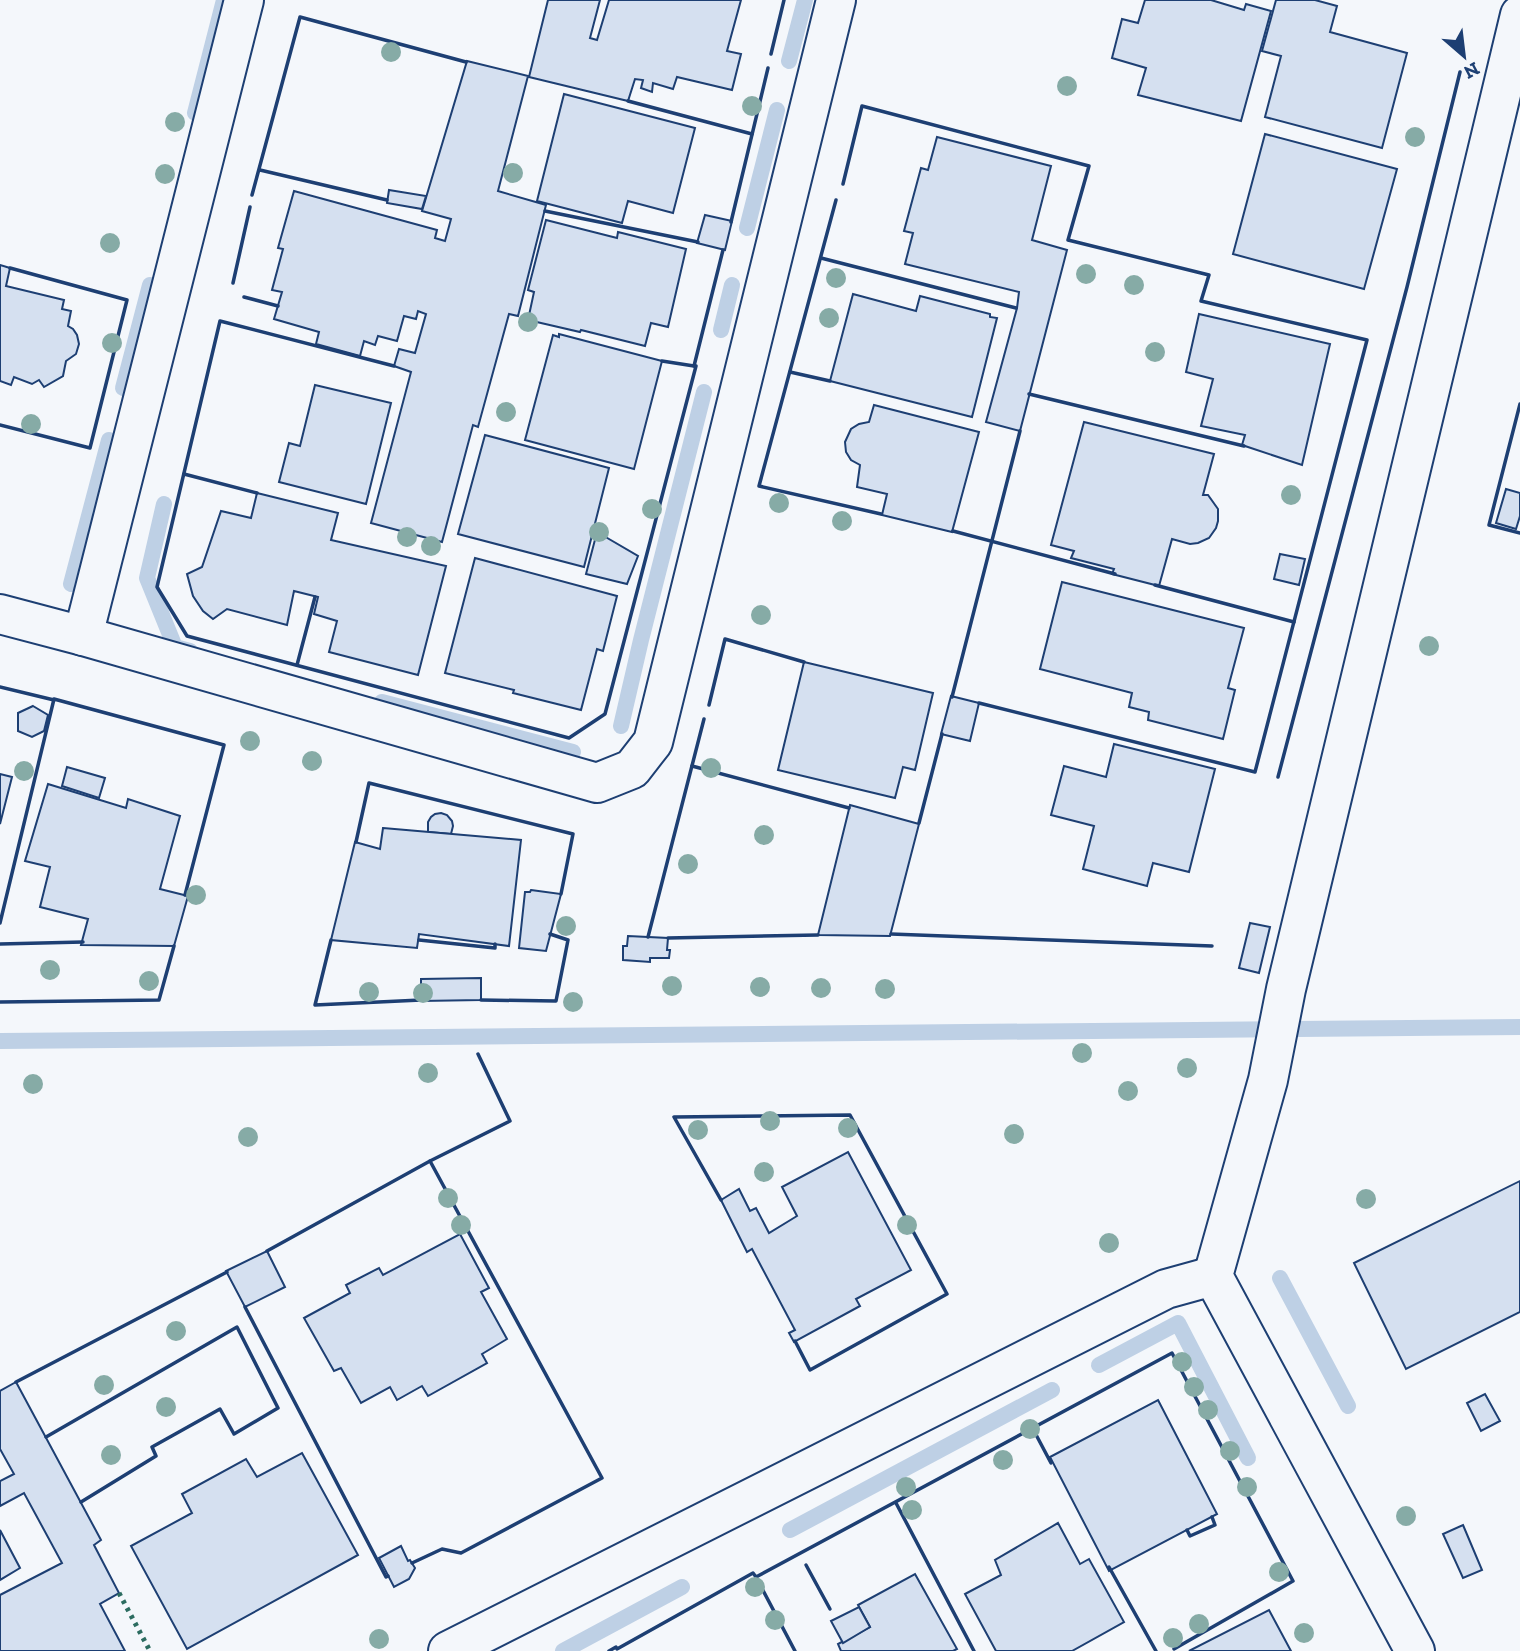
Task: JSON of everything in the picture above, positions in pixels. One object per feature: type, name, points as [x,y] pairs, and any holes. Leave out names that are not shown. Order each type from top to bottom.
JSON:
[{"type":"street","points":[[83,636],[244,0]]},
{"type":"street","points":[[0,614],[597,783],[632,769],[653,742],[836,0]]},
{"type":"street","points":[[1415,1651],[1213,1276],[1268,1080],[1286,989],[1514,66],[1520,15]]},
{"type":"street","points":[[448,1651],[1166,1289],[1213,1276]]},
{"type":"building","points":[[548,0],[600,0],[590,38],[597,40],[609,0],[741,0],[727,51],[741,54],[732,90],[677,77],[673,89],[653,83],[652,92],[641,88],[643,80],[635,79],[628,101],[529,77]]},
{"type":"building","points":[[1145,0],[1211,0],[1244,10],[1246,4],[1271,11],[1241,121],[1138,95],[1146,68],[1112,58],[1122,19],[1138,23]]},
{"type":"building","points":[[1276,0],[1315,0],[1337,6],[1330,32],[1407,53],[1382,148],[1265,117],[1281,56],[1262,51]]},
{"type":"building","points":[[467,61],[528,76],[498,191],[546,205],[518,316],[509,314],[478,427],[473,425],[442,542],[371,523],[411,372],[394,366],[399,349],[415,353],[426,314],[418,311],[416,319],[404,316],[397,341],[378,336],[375,345],[364,341],[360,356],[316,344],[319,332],[274,319],[282,292],[272,290],[283,249],[278,248],[294,191],[437,230],[435,238],[445,241],[451,219],[422,211]]},
{"type":"building","points":[[564,94],[695,128],[673,213],[628,201],[622,223],[537,201]]},
{"type":"building","points":[[1265,134],[1397,169],[1364,289],[1233,254]]},
{"type":"building","points":[[937,137],[1051,166],[1032,240],[1067,250],[1020,431],[986,422],[1019,292],[905,264],[913,233],[904,231],[921,168],[928,170]]},
{"type":"building","points":[[389,190],[426,196],[422,209],[387,203]]},
{"type":"building","points":[[705,215],[732,221],[725,250],[697,243]]},
{"type":"building","points":[[546,220],[617,238],[618,232],[686,249],[668,327],[651,323],[645,346],[528,320],[534,292],[528,290]]},
{"type":"building","points":[[0,265],[10,268],[6,286],[64,300],[62,309],[71,311],[68,326],[77,335],[79,344],[76,354],[66,361],[63,376],[44,387],[39,380],[32,384],[14,377],[11,385],[0,381]]},
{"type":"building","points":[[853,294],[916,311],[920,296],[997,318],[972,417],[830,381]]},
{"type":"building","points":[[1199,314],[1330,344],[1302,465],[1242,445],[1245,435],[1201,426],[1213,379],[1186,372]]},
{"type":"building","points":[[559,334],[662,361],[634,469],[525,440],[553,335],[559,337]]},
{"type":"building","points":[[315,385],[391,403],[366,504],[279,482],[289,443],[300,446]]},
{"type":"building","points":[[874,405],[979,432],[952,532],[882,515],[887,494],[857,487],[860,465],[851,460],[846,452],[845,442],[851,429],[869,422]]},
{"type":"building","points":[[1084,422],[1214,454],[1203,495],[1208,495],[1218,509],[1216,528],[1209,538],[1198,543],[1190,544],[1172,539],[1159,586],[1112,574],[1114,569],[1071,558],[1074,551],[1051,545]]},
{"type":"building","points":[[485,435],[609,468],[584,567],[458,534]]},
{"type":"building","points":[[1506,489],[1520,493],[1520,516],[1516,529],[1496,523]]},
{"type":"building","points":[[257,493],[338,513],[331,540],[446,566],[418,675],[329,652],[337,621],[314,614],[318,597],[294,591],[287,625],[227,609],[213,619],[203,611],[193,596],[187,574],[202,567],[221,511],[251,518]]},
{"type":"building","points":[[597,532],[638,556],[627,584],[586,574]]},
{"type":"building","points":[[1280,554],[1305,559],[1299,585],[1274,579]]},
{"type":"building","points":[[475,558],[617,596],[603,651],[597,649],[581,710],[445,673]]},
{"type":"building","points":[[1062,582],[1244,628],[1228,688],[1235,690],[1223,739],[1148,720],[1149,712],[1129,707],[1132,693],[1040,669]]},
{"type":"building","points":[[804,662],[933,693],[915,770],[903,767],[895,798],[778,770]]},
{"type":"building","points":[[951,696],[979,703],[970,741],[941,734]]},
{"type":"building","points":[[33,706],[48,715],[44,731],[32,737],[18,731],[18,713]]},
{"type":"building","points":[[1114,744],[1215,769],[1189,872],[1153,863],[1147,886],[1083,869],[1094,826],[1051,815],[1064,766],[1106,777]]},
{"type":"building","points":[[67,767],[105,778],[99,798],[62,786]]},
{"type":"building","points":[[0,774],[12,777],[0,824]]},
{"type":"building","points":[[48,784],[126,808],[128,799],[180,816],[160,889],[188,896],[174,946],[81,945],[88,919],[40,907],[50,867],[25,861]]},
{"type":"building","points":[[850,805],[919,824],[890,936],[818,935]]},
{"type":"building","points":[[441,813],[452,821],[451,834],[428,832],[431,817]]},
{"type":"building","points":[[383,828],[521,840],[509,946],[419,934],[417,948],[331,940],[355,842],[380,849]]},
{"type":"building","points":[[531,890],[561,894],[546,951],[519,948],[525,892]]},
{"type":"building","points":[[1250,923],[1270,927],[1259,973],[1239,968]]},
{"type":"building","points":[[628,936],[668,938],[669,958],[650,958],[650,962],[623,960],[623,946],[627,946]]},
{"type":"building","points":[[481,978],[481,1000],[421,1001],[421,979]]},
{"type":"building","points":[[848,1152],[911,1270],[856,1299],[860,1306],[794,1342],[789,1333],[795,1330],[752,1249],[747,1252],[721,1200],[739,1189],[750,1211],[756,1208],[769,1233],[797,1216],[782,1187]]},
{"type":"building","points":[[1520,1181],[1520,1312],[1406,1369],[1354,1263]]},
{"type":"building","points":[[460,1234],[489,1288],[481,1292],[507,1339],[482,1354],[487,1363],[428,1396],[422,1386],[397,1400],[390,1387],[361,1403],[341,1368],[334,1371],[304,1318],[350,1293],[346,1285],[379,1268],[383,1275]]},
{"type":"building","points":[[267,1251],[285,1287],[245,1307],[226,1271]]},
{"type":"building","points":[[16,1382],[101,1540],[94,1545],[119,1593],[100,1604],[125,1651],[0,1651],[0,1595],[62,1563],[24,1493],[0,1506],[0,1481],[14,1474],[0,1449],[0,1391]]},
{"type":"building","points":[[1485,1394],[1500,1421],[1481,1431],[1467,1403]]},
{"type":"building","points":[[1158,1400],[1217,1514],[1109,1571],[1050,1457]]},
{"type":"building","points":[[302,1453],[358,1555],[187,1649],[131,1546],[192,1513],[182,1494],[246,1459],[257,1477]]},
{"type":"building","points":[[1058,1523],[1080,1564],[1089,1559],[1124,1622],[1072,1651],[996,1651],[965,1594],[1001,1575],[995,1560]]},
{"type":"building","points":[[1463,1525],[1482,1570],[1463,1578],[1443,1534]]},
{"type":"building","points":[[0,1530],[20,1568],[0,1580]]},
{"type":"building","points":[[401,1546],[408,1561],[410,1560],[415,1568],[409,1579],[394,1587],[379,1558]]},
{"type":"building","points":[[915,1574],[957,1649],[841,1651],[838,1644],[870,1627],[858,1605]]},
{"type":"building","points":[[859,1607],[870,1627],[843,1643],[831,1621]]},
{"type":"building","points":[[1269,1610],[1291,1651],[1189,1651]]},
{"type":"waterway","points":[[195,113],[224,0]]},
{"type":"waterway","points":[[789,61],[805,0]]},
{"type":"waterway","points":[[747,228],[777,110]]},
{"type":"waterway","points":[[123,388],[150,285]]},
{"type":"waterway","points":[[721,330],[732,285]]},
{"type":"waterway","points":[[621,726],[704,392]]},
{"type":"waterway","points":[[71,584],[109,440]]},
{"type":"waterway","points":[[164,504],[147,578],[175,647],[190,651]]},
{"type":"waterway","points":[[382,702],[573,752]]},
{"type":"waterway","points":[[0,1041],[1520,1027]]},
{"type":"waterway","points":[[1280,1278],[1348,1406]]},
{"type":"waterway","points":[[1099,1365],[1178,1323],[1248,1458]]},
{"type":"waterway","points":[[790,1530],[1052,1390]]},
{"type":"waterway","points":[[563,1651],[682,1587]]},
{"type":"hedge","points":[[119,1593],[150,1651]]},
{"type":"wall","points":[[771,54],[784,0]]},
{"type":"wall","points":[[252,195],[300,17],[466,62]]},
{"type":"wall","points":[[731,222],[768,68]]},
{"type":"wall","points":[[1278,777],[1407,287],[1460,72]]},
{"type":"wall","points":[[628,101],[752,134]]},
{"type":"wall","points":[[843,184],[862,106],[1089,166],[1068,240],[1209,275],[1201,301],[1367,340],[1255,772],[979,703]]},
{"type":"wall","points":[[260,170],[387,200]]},
{"type":"wall","points":[[836,200],[759,486],[881,514]]},
{"type":"wall","points":[[233,283],[250,207]]},
{"type":"wall","points":[[545,211],[698,242]]},
{"type":"wall","points":[[394,366],[220,321],[157,587],[187,636],[569,738],[605,714],[696,366],[723,250]]},
{"type":"wall","points":[[821,258],[1016,308]]},
{"type":"wall","points":[[0,425],[90,448],[127,300],[10,268]]},
{"type":"wall","points":[[244,297],[278,306]]},
{"type":"wall","points":[[662,361],[694,366]]},
{"type":"wall","points":[[790,372],[830,381]]},
{"type":"wall","points":[[1029,394],[1244,446]]},
{"type":"wall","points":[[1520,404],[1489,525],[1520,533]]},
{"type":"wall","points":[[952,697],[1020,431]]},
{"type":"wall","points":[[184,474],[257,493]]},
{"type":"wall","points":[[953,531],[1115,574]]},
{"type":"wall","points":[[1155,585],[1294,622]]},
{"type":"wall","points":[[297,665],[315,597]]},
{"type":"wall","points":[[709,705],[725,639],[804,662]]},
{"type":"wall","points":[[0,687],[54,700]]},
{"type":"wall","points":[[0,923],[54,699],[224,745],[185,895]]},
{"type":"wall","points":[[648,937],[704,719]]},
{"type":"wall","points":[[919,823],[942,734]]},
{"type":"wall","points":[[692,766],[849,808]]},
{"type":"wall","points":[[356,842],[369,783],[573,834],[561,894]]},
{"type":"wall","points":[[481,1000],[556,1001],[568,940],[550,934]]},
{"type":"wall","points":[[891,934],[1212,946]]},
{"type":"wall","points":[[668,938],[818,935]]},
{"type":"wall","points":[[331,940],[315,1005],[421,1000]]},
{"type":"wall","points":[[419,940],[495,948],[495,944]]},
{"type":"wall","points":[[0,944],[83,942]]},
{"type":"wall","points":[[0,1002],[159,1000],[174,946]]},
{"type":"wall","points":[[267,1251],[430,1161],[510,1121],[478,1054]]},
{"type":"wall","points":[[721,1200],[674,1117],[850,1115],[947,1294],[810,1370],[795,1341]]},
{"type":"wall","points":[[412,1563],[442,1549],[461,1553],[602,1478],[430,1161]]},
{"type":"wall","points":[[16,1382],[227,1272]]},
{"type":"wall","points":[[245,1307],[386,1577],[388,1576]]},
{"type":"wall","points":[[46,1437],[237,1327],[278,1408],[234,1434],[220,1409],[152,1447],[156,1456],[81,1502]]},
{"type":"wall","points":[[609,1651],[753,1573],[756,1577],[1172,1353],[1293,1581],[1174,1649]]},
{"type":"wall","points":[[1033,1429],[1051,1463]]},
{"type":"wall","points":[[896,1503],[974,1651]]},
{"type":"wall","points":[[1187,1530],[1190,1536],[1215,1525],[1212,1517]]},
{"type":"wall","points":[[806,1565],[830,1609]]},
{"type":"wall","points":[[1109,1567],[1156,1651]]},
{"type":"wall","points":[[756,1577],[795,1651]]}]
